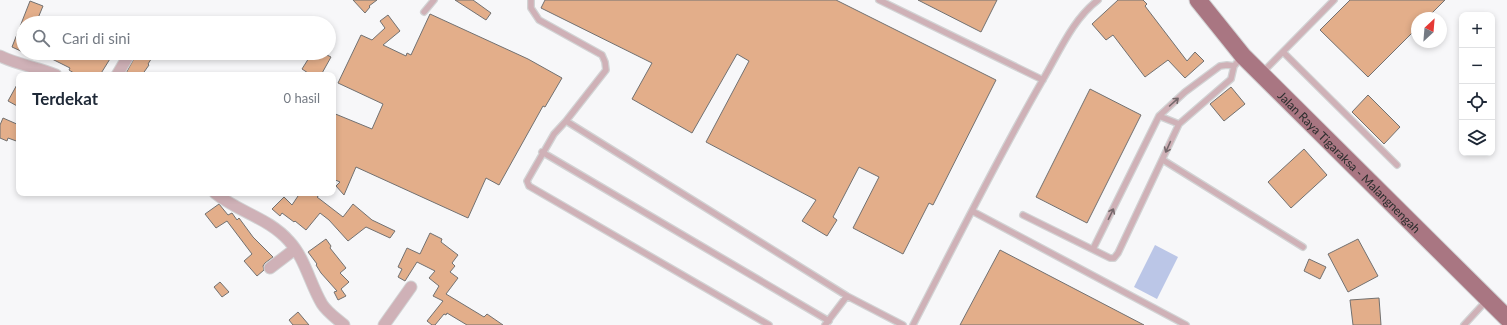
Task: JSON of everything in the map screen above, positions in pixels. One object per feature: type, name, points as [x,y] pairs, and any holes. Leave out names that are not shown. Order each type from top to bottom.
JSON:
[{"type":"main road","name":"Jalan Raya Tigaraksa - Malangnengah","points":[[1198,0],[1238,61],[1261,74],[1507,318]]},
{"type":"street","points":[[0,56],[22,65],[48,72]]},
{"type":"street","points":[[119,72],[126,60]]},
{"type":"street","points":[[220,196],[278,230],[290,241],[321,302],[344,325]]},
{"type":"street","points":[[270,268],[295,249]]},
{"type":"street","points":[[384,325],[411,287]]},
{"type":"lane","points":[[424,12],[434,0]]},
{"type":"lane","points":[[531,0],[531,8],[539,20],[602,55],[606,70],[566,122],[554,134],[542,152],[527,181],[529,186],[769,325]]},
{"type":"lane","points":[[879,0],[1043,80]]},
{"type":"lane","points":[[913,325],[1015,128],[1074,26],[1089,7],[1098,0]]},
{"type":"lane","points":[[1261,74],[1334,0]]},
{"type":"lane","points":[[1283,52],[1397,165]]},
{"type":"lane","points":[[1093,249],[1159,116],[1186,92],[1220,66],[1238,61]]},
{"type":"lane","points":[[1023,215],[1110,258],[1114,258],[1118,254],[1179,124],[1232,78],[1238,61]]},
{"type":"lane","points":[[1159,116],[1179,124]]},
{"type":"lane","points":[[566,122],[847,296],[903,325]]},
{"type":"lane","points":[[542,152],[827,323],[847,296]]},
{"type":"lane","points":[[1163,160],[1303,246]]},
{"type":"lane","points":[[972,212],[1186,325]]},
{"type":"lane","points":[[1464,325],[1488,299]]},
{"type":"shaded area","points":[[1155,245],[1178,257],[1157,299],[1134,287]]},
{"type":"building","points":[[353,0],[377,0],[369,6],[370,7],[365,13]]},
{"type":"building","points":[[455,0],[473,0],[491,13],[486,20]]},
{"type":"building","points":[[545,0],[836,0],[996,80],[933,205],[929,203],[903,254],[853,228],[879,177],[859,167],[833,217],[837,220],[827,236],[802,221],[816,200],[706,142],[749,61],[737,54],[692,133],[632,99],[652,63],[541,8]]},
{"type":"building","points":[[918,0],[997,0],[981,32]]},
{"type":"building","points":[[1118,0],[1143,0],[1147,4],[1145,6],[1187,61],[1195,52],[1204,61],[1185,78],[1168,60],[1145,77],[1113,35],[1106,40],[1092,24]]},
{"type":"building","points":[[1350,0],[1445,0],[1433,12],[1411,12],[1411,34],[1368,77],[1320,30]]},
{"type":"building","points":[[30,1],[43,6],[39,16],[24,16]]},
{"type":"building","points":[[430,14],[528,59],[562,78],[545,107],[543,106],[499,185],[486,178],[468,218],[356,167],[344,195],[336,186],[340,182],[336,180],[336,114],[372,129],[383,104],[338,83],[361,35],[372,40],[385,28],[380,21],[388,15],[400,31],[383,45],[406,56],[407,53],[411,55]]},
{"type":"building","points":[[16,37],[16,49],[12,47]]},
{"type":"building","points":[[54,60],[109,60],[102,72],[72,72],[69,70],[70,68]]},
{"type":"building","points":[[133,60],[150,60],[144,72],[127,72]]},
{"type":"building","points":[[308,60],[329,60],[323,72],[306,72],[302,69]]},
{"type":"building","points":[[16,86],[16,105],[8,101]]},
{"type":"building","points":[[1231,87],[1245,104],[1224,121],[1210,104]]},
{"type":"building","points":[[1090,89],[1141,115],[1087,223],[1036,197]]},
{"type":"building","points":[[1368,95],[1400,127],[1384,144],[1352,112]]},
{"type":"building","points":[[3,118],[16,124],[16,141],[8,138],[7,141],[0,138],[0,125]]},
{"type":"building","points":[[1304,149],[1327,175],[1291,208],[1268,182]]},
{"type":"building","points":[[298,196],[318,196],[317,197],[343,217],[353,204],[372,220],[395,231],[390,238],[366,227],[348,241],[329,220],[320,213],[306,230],[295,221],[294,222],[282,213],[280,216],[272,209],[284,197],[292,205]]},
{"type":"building","points":[[219,204],[228,215],[232,213],[237,220],[239,218],[253,237],[273,257],[265,263],[263,266],[264,270],[257,276],[244,261],[252,254],[227,221],[216,228],[205,214]]},
{"type":"building","points":[[430,233],[442,239],[441,242],[458,255],[452,263],[455,266],[450,272],[458,278],[446,294],[484,317],[487,314],[503,325],[467,325],[447,313],[446,315],[444,314],[435,325],[432,325],[427,321],[443,301],[433,296],[439,286],[429,278],[435,271],[417,262],[405,281],[398,277],[402,269],[398,267],[407,248],[420,254]]},
{"type":"building","points":[[326,239],[331,246],[330,248],[346,268],[340,273],[349,282],[341,289],[346,296],[338,300],[334,292],[337,291],[321,273],[316,265],[317,264],[308,252]]},
{"type":"building","points":[[1358,239],[1378,276],[1348,292],[1328,254]]},
{"type":"building","points":[[1000,250],[1144,325],[960,325]]},
{"type":"building","points":[[1309,259],[1326,267],[1320,279],[1304,271]]},
{"type":"building","points":[[220,282],[229,292],[222,297],[214,287]]},
{"type":"building","points":[[1379,298],[1381,325],[1353,325],[1350,300]]},
{"type":"building","points":[[298,312],[309,325],[293,325],[289,320]]}]
